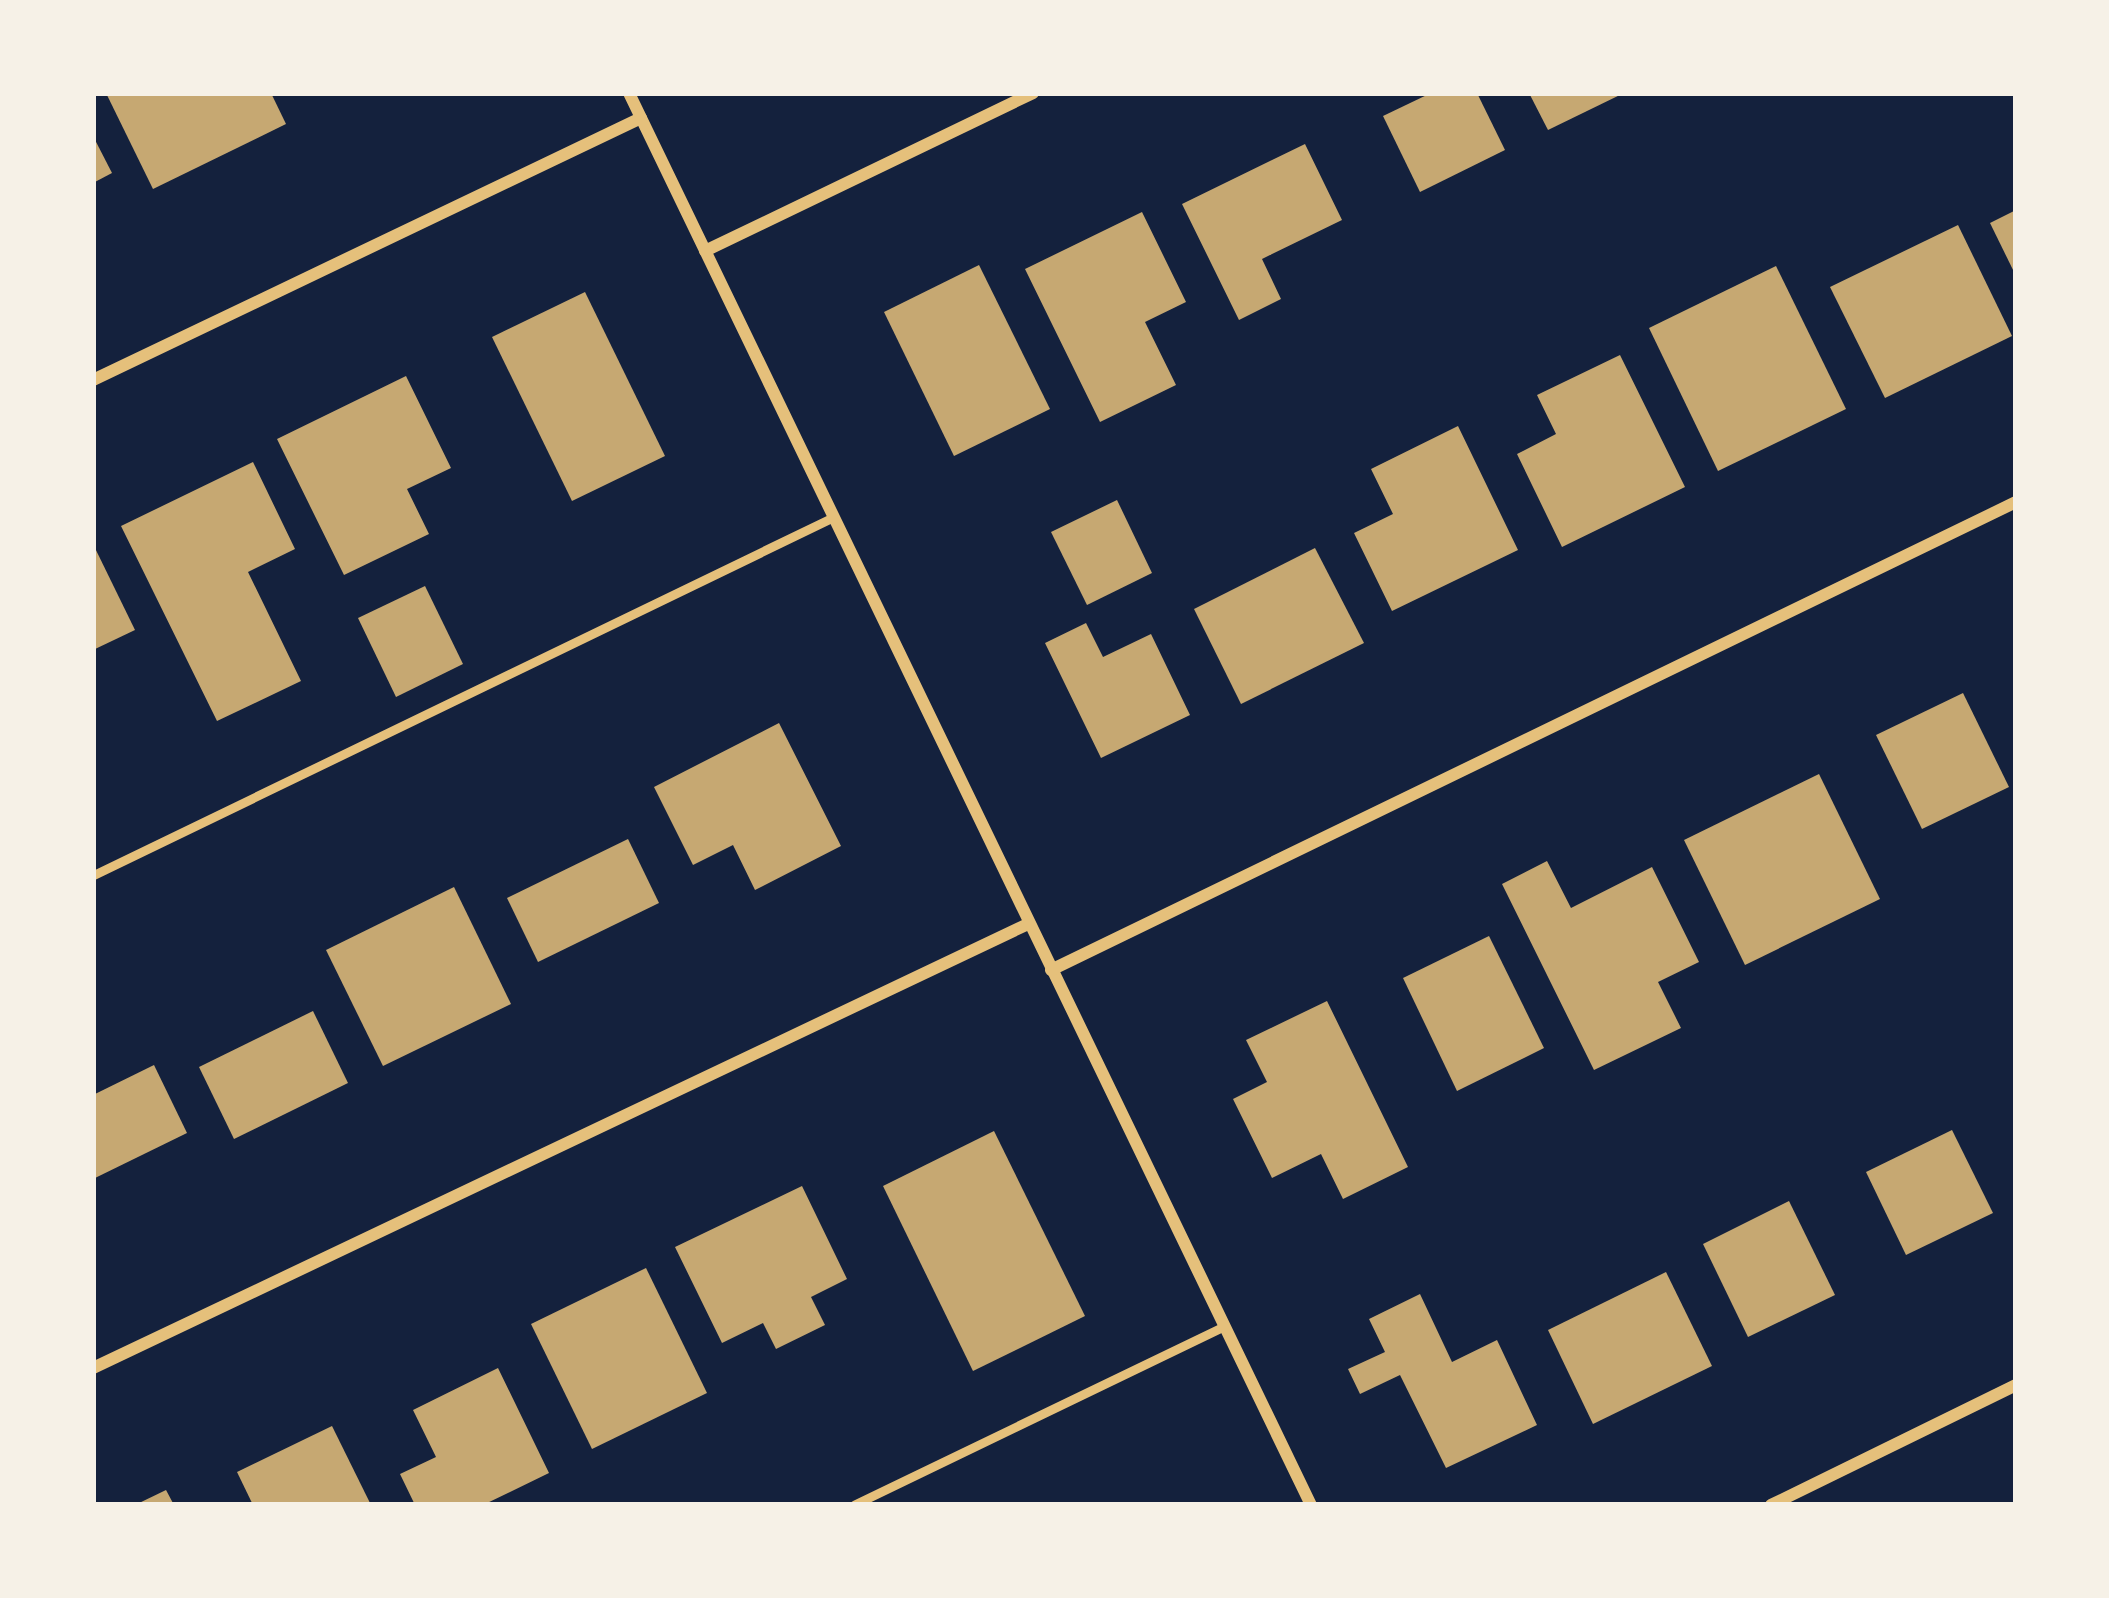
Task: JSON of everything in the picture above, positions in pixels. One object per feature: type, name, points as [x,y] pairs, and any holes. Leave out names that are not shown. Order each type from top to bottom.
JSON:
[{"type":"street","points":[[629,93],[1311,1505]]},
{"type":"street","points":[[705,251],[1033,93]]},
{"type":"street","points":[[93,380],[641,118]]},
{"type":"street","points":[[1051,970],[2016,502]]},
{"type":"street","points":[[93,1367],[1028,924]]},
{"type":"street","points":[[1771,1505],[2016,1384]]},
{"type":"lane","points":[[93,876],[833,518]]},
{"type":"lane","points":[[855,1505],[1224,1327]]},
{"type":"building","points":[[106,93],[271,93],[286,124],[153,189]]},
{"type":"building","points":[[1431,93],[1477,93],[1505,150],[1420,192],[1383,116]]},
{"type":"building","points":[[1529,93],[1624,93],[1548,130]]},
{"type":"building","points":[[93,136],[112,173],[93,183]]},
{"type":"building","points":[[1305,144],[1342,220],[1262,259],[1281,299],[1239,320],[1182,204]]},
{"type":"building","points":[[2016,210],[2016,276],[1990,223]]},
{"type":"building","points":[[1142,212],[1186,302],[1145,322],[1176,385],[1100,422],[1025,269]]},
{"type":"building","points":[[1958,225],[2012,336],[1885,398],[1830,287]]},
{"type":"building","points":[[979,265],[1050,409],[954,456],[884,312]]},
{"type":"building","points":[[1776,266],[1846,409],[1718,471],[1649,328]]},
{"type":"building","points":[[585,292],[665,456],[572,501],[492,337]]},
{"type":"building","points":[[1620,355],[1685,487],[1562,547],[1517,454],[1556,434],[1537,395]]},
{"type":"building","points":[[406,376],[451,468],[407,489],[429,534],[344,575],[277,439]]},
{"type":"building","points":[[1458,426],[1518,550],[1392,611],[1354,533],[1393,514],[1371,469]]},
{"type":"building","points":[[253,462],[295,549],[248,572],[301,681],[217,721],[121,526]]},
{"type":"building","points":[[1117,500],[1152,573],[1087,605],[1051,532]]},
{"type":"building","points":[[93,544],[135,630],[93,650]]},
{"type":"building","points":[[1315,548],[1364,643],[1241,704],[1194,609]]},
{"type":"building","points":[[425,586],[463,664],[396,697],[358,618]]},
{"type":"building","points":[[1086,623],[1103,657],[1151,634],[1190,715],[1101,758],[1045,643]]},
{"type":"building","points":[[1963,693],[2009,787],[1922,829],[1876,735]]},
{"type":"building","points":[[779,723],[841,846],[755,890],[733,845],[693,865],[654,787]]},
{"type":"building","points":[[1819,774],[1880,899],[1745,965],[1684,840]]},
{"type":"building","points":[[628,839],[659,903],[538,962],[507,898]]},
{"type":"building","points":[[1547,861],[1571,908],[1652,867],[1699,962],[1658,982],[1681,1028],[1594,1070],[1502,884]]},
{"type":"building","points":[[454,887],[511,1004],[383,1066],[326,950]]},
{"type":"building","points":[[1489,936],[1544,1048],[1457,1091],[1403,978]]},
{"type":"building","points":[[1327,1001],[1408,1167],[1343,1199],[1321,1154],[1272,1178],[1233,1099],[1267,1082],[1246,1040]]},
{"type":"building","points":[[313,1011],[348,1083],[234,1139],[199,1067]]},
{"type":"building","points":[[154,1065],[187,1133],[93,1179],[93,1095]]},
{"type":"building","points":[[1952,1130],[1993,1213],[1906,1255],[1866,1172]]},
{"type":"building","points":[[994,1131],[1085,1316],[973,1371],[883,1186]]},
{"type":"building","points":[[802,1186],[847,1279],[811,1297],[825,1325],[776,1349],[763,1323],[722,1343],[675,1247]]},
{"type":"building","points":[[1789,1201],[1835,1295],[1748,1337],[1703,1244]]},
{"type":"building","points":[[646,1268],[707,1393],[592,1449],[531,1324]]},
{"type":"building","points":[[1666,1272],[1712,1366],[1593,1424],[1548,1330]]},
{"type":"building","points":[[1420,1294],[1452,1362],[1497,1340],[1537,1425],[1446,1468],[1400,1375],[1360,1394],[1348,1369],[1385,1352],[1369,1319]]},
{"type":"building","points":[[498,1368],[549,1473],[483,1505],[415,1505],[400,1474],[436,1457],[413,1410]]},
{"type":"building","points":[[332,1426],[371,1505],[253,1505],[237,1472]]},
{"type":"building","points":[[166,1490],[174,1505],[135,1505]]}]
